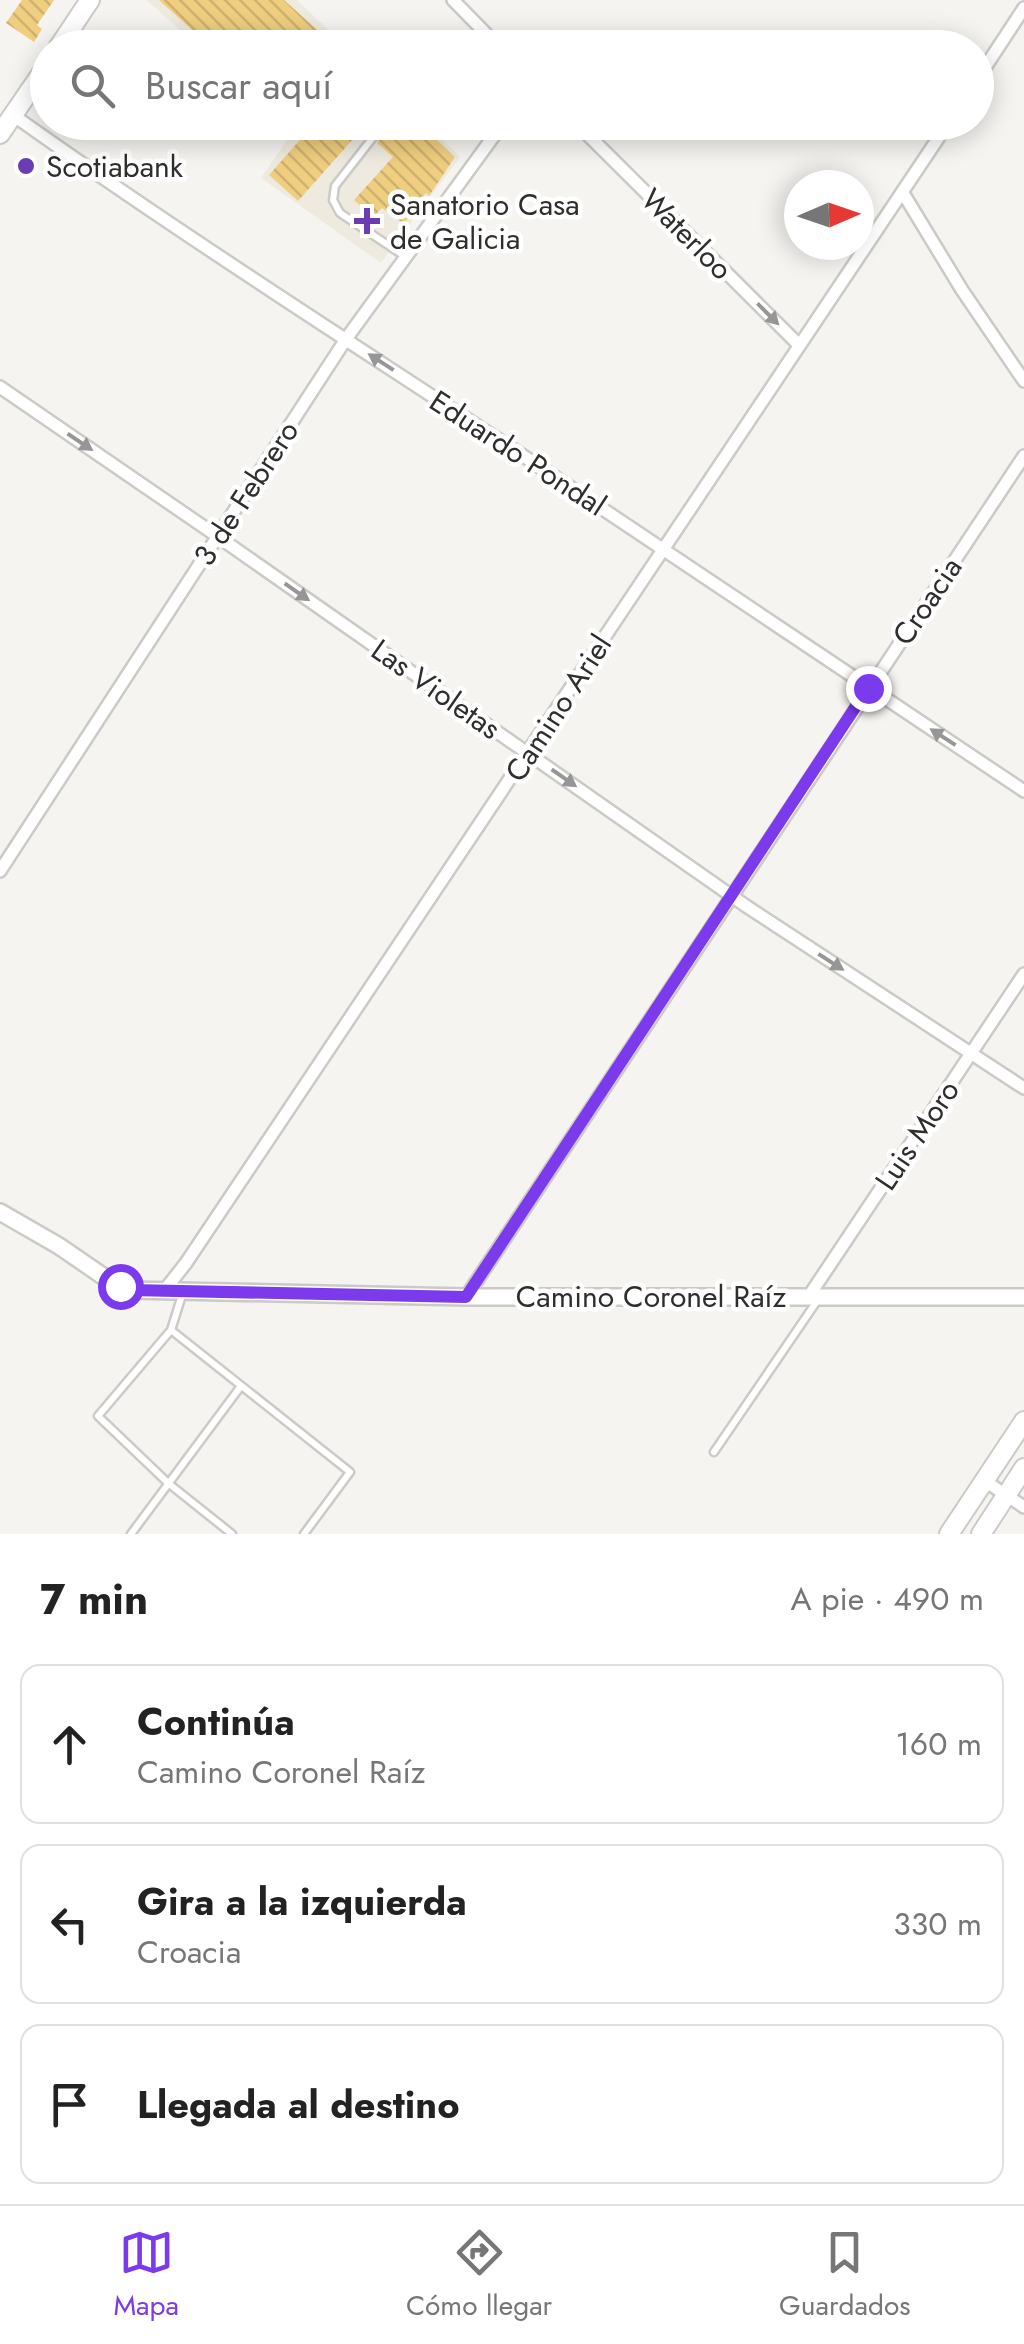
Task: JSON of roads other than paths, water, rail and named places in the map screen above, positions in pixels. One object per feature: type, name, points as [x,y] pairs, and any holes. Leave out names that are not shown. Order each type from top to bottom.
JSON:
[{"type":"main road","points":[[70,30],[90,0]]},
{"type":"main road","points":[[0,134],[30,90]]},
{"type":"main road","points":[[950,1534],[1024,1421]]},
{"type":"main road","points":[[981,1534],[1024,1468]]},
{"type":"street","points":[[454,0],[483,30]]},
{"type":"street","points":[[994,53],[1024,8]]},
{"type":"street","name":"Eduardo Pondal","points":[[13,115],[30,127]]},
{"type":"street","name":"Eduardo Pondal","points":[[48,140],[1024,790]]},
{"type":"street","name":"3 de Febrero","points":[[0,871],[346,339],[491,140]]},
{"type":"street","name":"Waterloo","points":[[592,140],[799,345]]},
{"type":"street","name":"Camino Ariel","points":[[164,1291],[186,1264],[937,140]]},
{"type":"street","points":[[903,193],[1024,381]]},
{"type":"street","name":"Las Violetas","points":[[0,387],[730,895],[1024,1088]]},
{"type":"street","name":"Croacia","points":[[466,1297],[1024,456]]},
{"type":"street","name":"Luis Moro","points":[[815,1296],[1024,974]]},
{"type":"street","name":"Camino Coronel Raíz","points":[[0,1212],[130,1290],[466,1297],[1024,1297]]},
{"type":"street","points":[[985,1481],[1024,1507]]},
{"type":"lane","points":[[371,140],[335,186],[333,200],[340,213],[407,258]]},
{"type":"lane","points":[[184,1291],[170,1330],[98,1416],[168,1483],[232,1534]]},
{"type":"lane","points":[[714,1452],[815,1296]]},
{"type":"lane","points":[[170,1330],[350,1472],[304,1534]]},
{"type":"lane","points":[[131,1534],[240,1386]]},
{"type":"place","name":"Scotiabank","points":[[26,166]]},
{"type":"place","name":"Sanatorio Casa de Galicia","points":[[367,221]]}]
